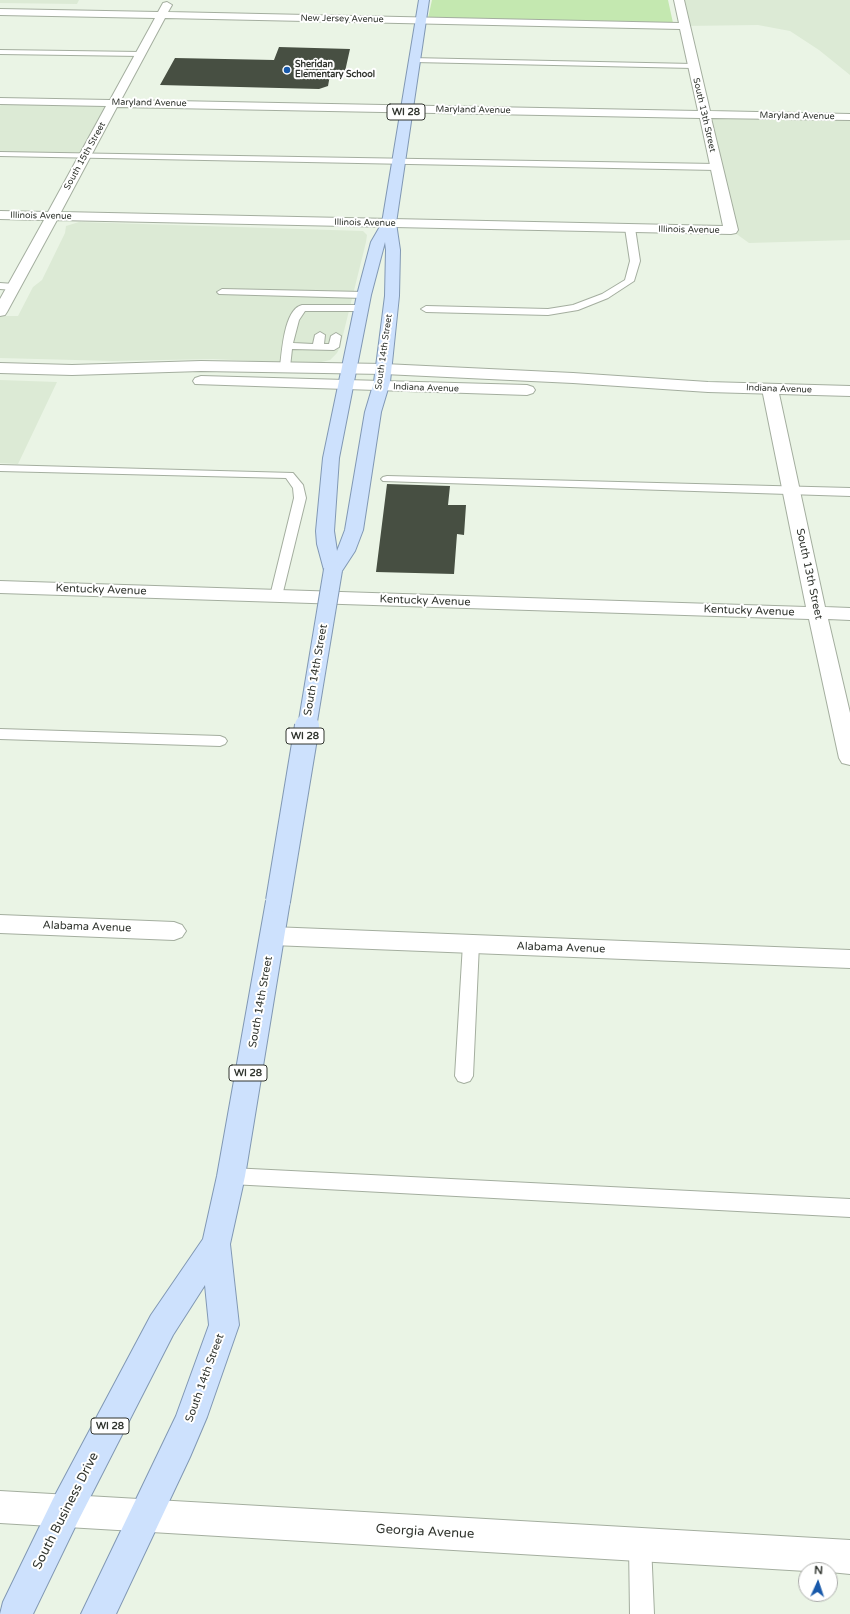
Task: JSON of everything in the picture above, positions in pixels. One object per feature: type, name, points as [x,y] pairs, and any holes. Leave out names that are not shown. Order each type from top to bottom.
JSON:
[{"type":"main road","name":"South 14th Street","points":[[147,1516],[191,1417],[224,1325],[216,1244],[231,1176],[333,570],[326,544],[325,531],[331,458],[342,411],[363,302],[378,242],[388,223],[424,0]]},
{"type":"main road","name":"South 14th Street","points":[[333,570],[346,551],[354,530],[373,412],[384,369],[392,296],[394,259],[388,223]]},
{"type":"main road","name":"South Business Drive","points":[[15,1614],[65,1511],[162,1325],[216,1244]]},
{"type":"main road","name":"WI 28","points":[[98,1614],[147,1516]]},
{"type":"street","name":"South 15th Street","points":[[0,312],[170,0]]},
{"type":"street","name":"South 13th Street","points":[[679,0],[730,230]]},
{"type":"street","name":"New Jersey Avenue","points":[[0,12],[684,26]]},
{"type":"street","name":"Maryland Avenue","points":[[0,101],[850,117]]},
{"type":"street","name":"Illinois Avenue","points":[[0,215],[730,230]]},
{"type":"street","name":"Indiana Avenue","points":[[0,368],[72,370],[156,367],[350,368],[581,378],[708,387],[850,391]]},
{"type":"street","name":"Indiana Avenue","points":[[72,370],[119,378],[380,387],[553,390],[708,387]]},
{"type":"street","name":"South 13th Street","points":[[770,389],[817,613],[850,758]]},
{"type":"street","name":"Kentucky Avenue","points":[[0,587],[850,614]]},
{"type":"street","name":"Alabama Avenue","points":[[0,924],[174,931]]},
{"type":"street","name":"Alabama Avenue","points":[[272,936],[850,959]]},
{"type":"street","name":"Georgia Avenue","points":[[0,1507],[850,1557]]},
{"type":"lane","points":[[0,52],[140,54]]},
{"type":"lane","points":[[414,60],[693,66]]},
{"type":"lane","points":[[0,154],[716,167]]},
{"type":"lane","points":[[426,309],[548,312],[575,308],[605,296],[629,282],[635,261],[630,228]]},
{"type":"lane","points":[[0,286],[14,287]]},
{"type":"lane","points":[[222,292],[363,302]]},
{"type":"lane","points":[[285,368],[292,328],[297,313],[302,308],[341,308],[363,302]]},
{"type":"lane","points":[[323,320],[325,308]]},
{"type":"lane","points":[[339,320],[341,308]]},
{"type":"lane","points":[[318,347],[320,335]]},
{"type":"lane","points":[[289,346],[334,347],[336,336]]},
{"type":"lane","points":[[0,468],[289,476],[298,484],[300,489],[300,498],[276,596]]},
{"type":"lane","points":[[387,479],[850,492]]},
{"type":"lane","points":[[0,734],[220,741]]},
{"type":"lane","points":[[464,1076],[471,944]]},
{"type":"lane","points":[[231,1176],[850,1208]]},
{"type":"lane","points":[[640,1544],[642,1614]]},
{"type":"shaded area","points":[[0,0],[79,0],[77,4],[0,3]]},
{"type":"shaded area","points":[[679,0],[850,0],[850,75],[819,50],[790,31],[758,25],[684,26]]},
{"type":"shaded area","points":[[3,101],[114,103],[85,155],[0,153],[0,106]]},
{"type":"shaded area","points":[[704,114],[850,117],[850,240],[749,243],[731,230]]},
{"type":"shaded area","points":[[79,222],[363,231],[367,235],[366,242],[340,347],[337,353],[330,360],[313,364],[213,359],[113,361],[0,358],[0,316],[18,316],[33,287],[42,280],[65,233],[66,226]]},
{"type":"shaded area","points":[[0,380],[57,382],[18,464],[0,463]]},
{"type":"green space","points":[[432,0],[668,0],[673,23],[428,18]]},
{"type":"building","name":"Sheridan Elementary School","points":[[279,47],[350,49],[344,76],[330,75],[328,86],[319,89],[160,85],[175,58],[274,60]]},
{"type":"building","points":[[387,484],[450,486],[448,505],[466,505],[464,535],[457,534],[454,574],[376,572]]},
{"type":"place","name":"Sheridan Elementary School","points":[[287,70]]}]
